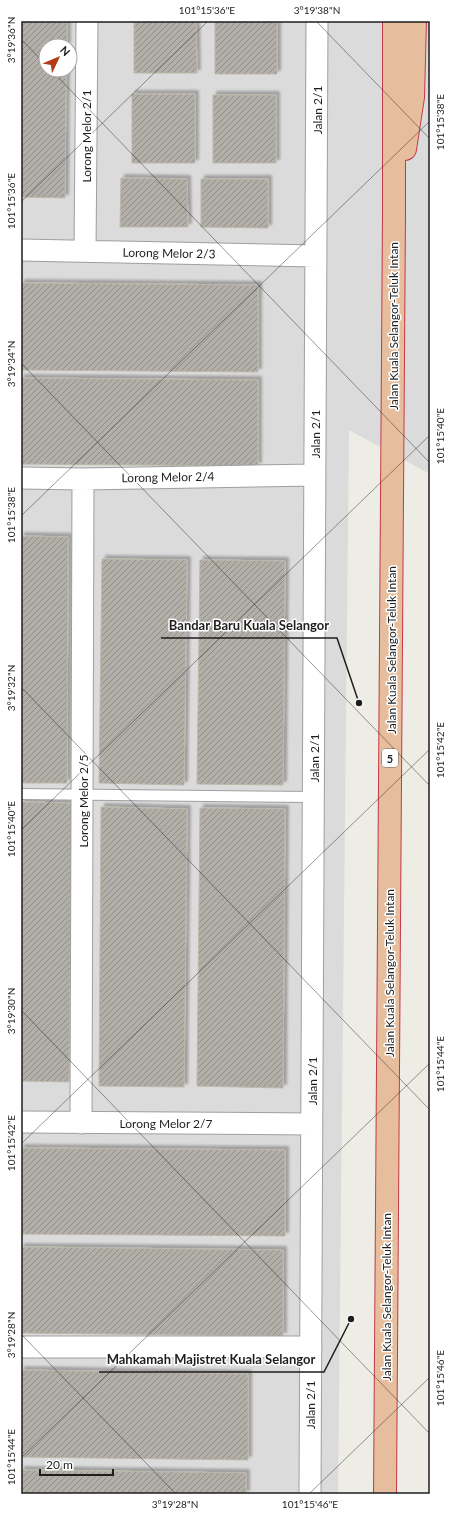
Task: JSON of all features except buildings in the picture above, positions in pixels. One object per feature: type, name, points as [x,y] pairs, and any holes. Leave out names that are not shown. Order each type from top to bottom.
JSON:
[{"type":"highway","name":"Jalan Kuala Selangor-Teluk Intan","points":[[385,1494],[394,21]]},
{"type":"highway","points":[[394,213],[413,96],[415,21]]},
{"type":"street","name":"Lorong Melor 2/1","points":[[85,251],[87,21]]},
{"type":"street","name":"Jalan 2/1","points":[[310,1494],[317,21]]},
{"type":"street","name":"Lorong Melor 2/3","points":[[21,250],[316,256]]},
{"type":"street","name":"Lorong Melor 2/4","points":[[21,478],[83,479],[315,475]]},
{"type":"street","name":"Lorong Melor 2/5","points":[[81,1122],[83,479]]},
{"type":"street","name":"Lorong Melor 2/7","points":[[21,1122],[312,1124]]},
{"type":"street","points":[[21,1347],[311,1347]]},
{"type":"lane","points":[[21,794],[314,797]]},
{"type":"shaded area","points":[[21,21],[430,21],[430,474],[349,430],[338,1494],[21,1494]]},
{"type":"place","name":"Bandar Baru Kuala Selangor","points":[[359,703]]},
{"type":"place","name":"Mahkamah Majistret Kuala Selangor","points":[[351,1319]]}]
